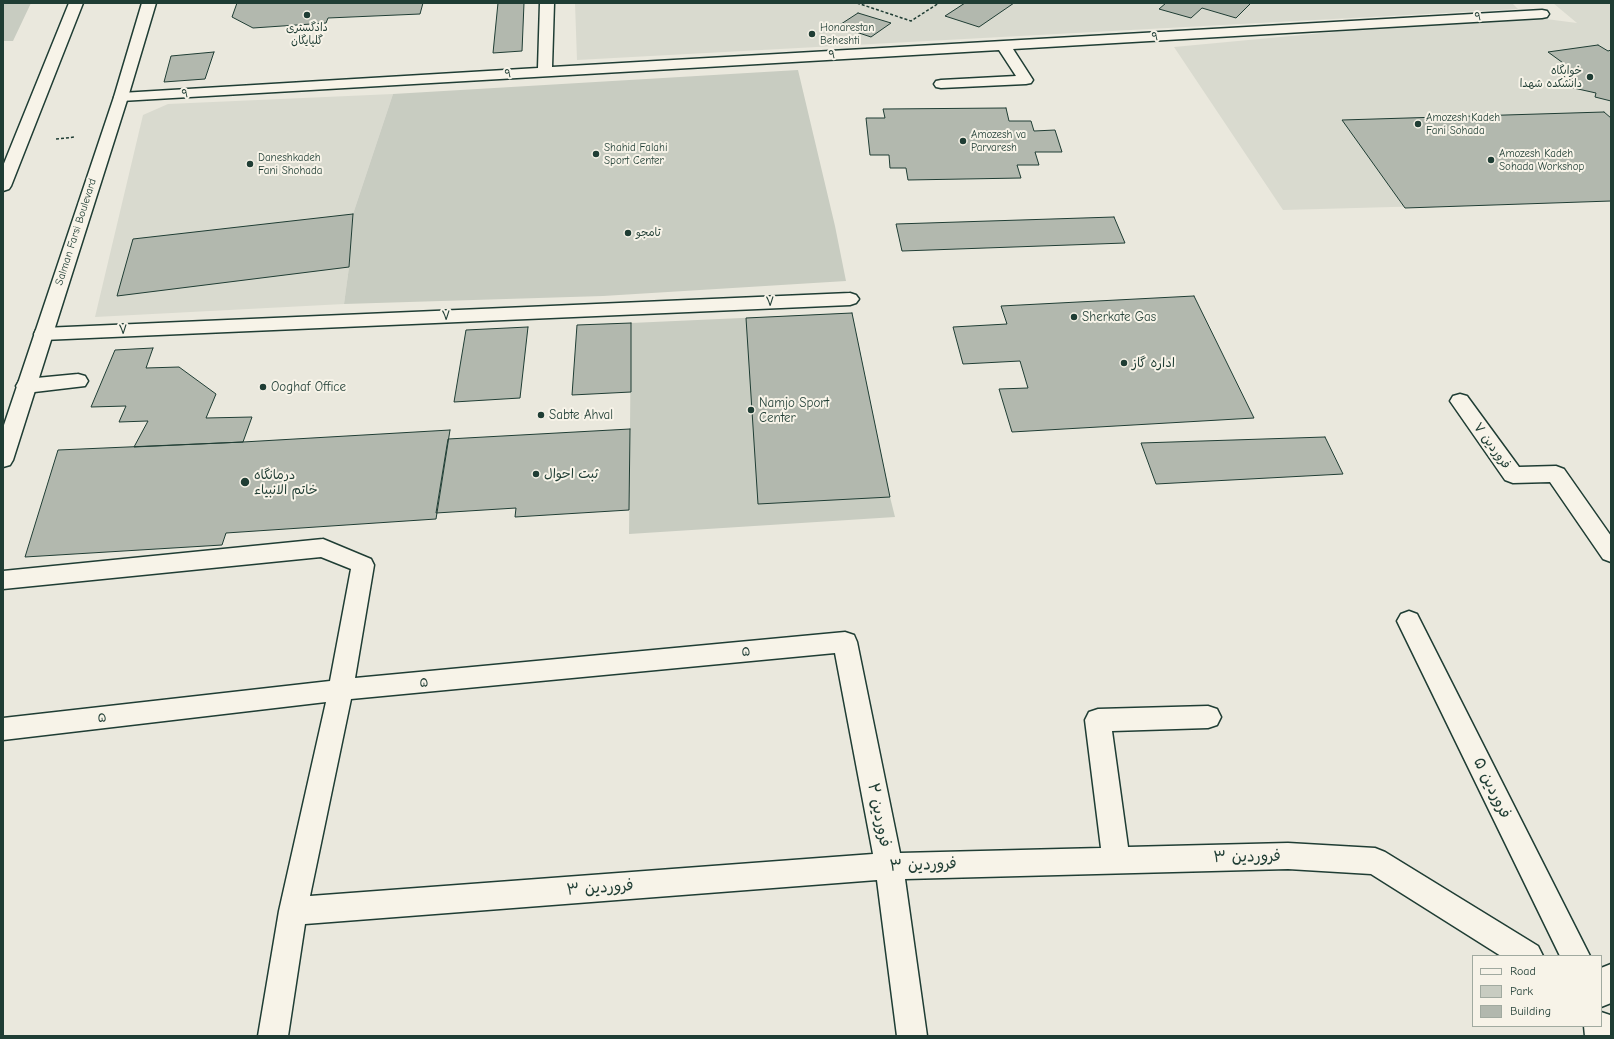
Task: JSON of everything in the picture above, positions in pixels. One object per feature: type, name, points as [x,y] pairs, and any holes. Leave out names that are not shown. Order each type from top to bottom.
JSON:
[{"type":"street","points":[[3,184],[76,3]]},
{"type":"street","name":"Salman Farsi Boulevard","points":[[3,460],[121,97],[149,3]]},
{"type":"street","points":[[545,72],[547,3]]},
{"type":"street","name":"۹","points":[[121,97],[1542,14],[1530,3]]},
{"type":"street","points":[[941,84],[1026,80],[1004,46]]},
{"type":"street","name":"۷","points":[[43,334],[550,318],[603,303],[746,310],[850,299]]},
{"type":"street","points":[[26,386],[78,381]]},
{"type":"street","name":"فروردین ۷","points":[[1460,400],[1513,475],[1556,474],[1611,553]]},
{"type":"street","points":[[3,580],[323,548],[363,565],[341,690],[293,911],[273,1036]]},
{"type":"street","name":"فروردین ۵","points":[[1409,621],[1575,955]]},
{"type":"street","name":"۵","points":[[3,729],[341,690],[845,642]]},
{"type":"street","name":"فروردین ۲","points":[[845,642],[889,866],[912,1036]]},
{"type":"street","points":[[1116,860],[1098,720],[1208,717]]},
{"type":"street","name":"فروردین ۳","points":[[293,911],[889,866],[1288,856],[1375,861],[1526,955]]},
{"type":"street","points":[[1602,991],[1611,979]]},
{"type":"path","points":[[857,3],[912,21],[940,3]]},
{"type":"path","points":[[20,143],[109,133]]},
{"type":"shaded area","name":"Honarestan Beheshti","points":[[575,3],[1512,3],[1518,9],[577,60]]},
{"type":"shaded area","name":"Amozesh Kadeh Fani Sohada","points":[[1553,3],[1611,3],[1611,201],[1283,210],[1174,47],[1515,15],[1577,23]]},
{"type":"shaded area","name":"Daneshkadeh Fani Shohada","points":[[393,94],[353,214],[349,267],[344,304],[95,317],[143,115],[168,104]]},
{"type":"green space","points":[[3,3],[31,3],[13,41],[3,41]]},
{"type":"green space","name":"Shahid Falahi Sport Center","points":[[798,70],[835,226],[846,281],[603,296],[344,304],[349,267],[353,214],[393,94]]},
{"type":"green space","name":"Namjo Sport Center","points":[[852,313],[895,517],[629,534],[631,323]]},
{"type":"building","name":"دادگستری گلپایگان","points":[[237,3],[423,3],[420,14],[328,18],[326,23],[253,28],[232,17]]},
{"type":"building","points":[[498,3],[524,3],[522,51],[493,53]]},
{"type":"building","points":[[965,3],[1014,3],[979,27],[945,16]]},
{"type":"building","points":[[1166,3],[1251,3],[1236,18],[1202,8],[1191,18],[1159,9]]},
{"type":"building","points":[[858,13],[891,23],[871,37],[838,26]]},
{"type":"building","name":"خوابگاه دانشکده شهدا","points":[[1598,45],[1608,51],[1611,50],[1611,101],[1595,97],[1596,93],[1569,87],[1570,68],[1548,52]]},
{"type":"building","points":[[214,52],[205,79],[164,82],[171,56]]},
{"type":"building","name":"Amozesh va Parvaresh","points":[[1006,108],[1009,121],[1031,121],[1034,131],[1055,130],[1062,152],[1035,152],[1039,165],[1017,165],[1021,178],[908,180],[906,168],[890,168],[889,155],[870,155],[866,118],[885,118],[883,109]]},
{"type":"building","name":"Amozesh Kadeh Sohada Workshop","points":[[1604,112],[1611,118],[1611,201],[1405,208],[1342,120]]},
{"type":"building","points":[[353,214],[349,267],[117,296],[133,239]]},
{"type":"building","points":[[1114,217],[1125,243],[902,251],[896,224]]},
{"type":"building","name":"اداره گاز","points":[[1194,296],[1254,418],[1012,432],[999,389],[1028,388],[1020,361],[963,364],[953,327],[1007,324],[1001,306]]},
{"type":"building","points":[[852,313],[890,497],[758,504],[746,318]]},
{"type":"building","points":[[631,323],[631,392],[572,395],[577,325]]},
{"type":"building","points":[[528,327],[520,398],[454,402],[466,330]]},
{"type":"building","points":[[153,348],[146,368],[179,367],[216,394],[206,418],[252,417],[243,442],[134,447],[148,421],[119,422],[126,406],[91,407],[115,350]]},
{"type":"building","name":"ثبت احوال","points":[[630,429],[629,510],[515,517],[516,508],[436,513],[448,439]]},
{"type":"building","name":"درمانگاه خاتم الانبیاء","points":[[450,430],[436,519],[226,533],[222,545],[25,557],[58,450],[243,442]]},
{"type":"building","points":[[1325,437],[1343,474],[1156,484],[1141,443]]},
{"type":"place","name":"دادگستری گلپایگان","points":[[307,15]]},
{"type":"place","name":"Honarestan Beheshti","points":[[812,34]]},
{"type":"place","name":"خوابگاه دانشکده شهدا","points":[[1590,77]]},
{"type":"place","name":"Amozesh Kadeh Fani Sohada","points":[[1418,124]]},
{"type":"place","name":"Amozesh va Parvaresh","points":[[963,141]]},
{"type":"place","name":"Shahid Falahi Sport Center","points":[[596,154]]},
{"type":"place","name":"Amozesh Kadeh Sohada Workshop","points":[[1491,160]]},
{"type":"place","name":"Daneshkadeh Fani Shohada","points":[[250,164]]},
{"type":"place","name":"تامجو","points":[[628,233]]},
{"type":"place","name":"Sherkate Gas","points":[[1074,317]]},
{"type":"place","name":"اداره گاز","points":[[1124,363]]},
{"type":"place","name":"Ooghaf Office","points":[[263,387]]},
{"type":"place","name":"Namjo Sport Center","points":[[751,410]]},
{"type":"place","name":"Sabte Ahval","points":[[541,415]]},
{"type":"place","name":"ثبت احوال","points":[[536,474]]},
{"type":"place","name":"درمانگاه خاتم الانبیاء","points":[[245,482]]}]
